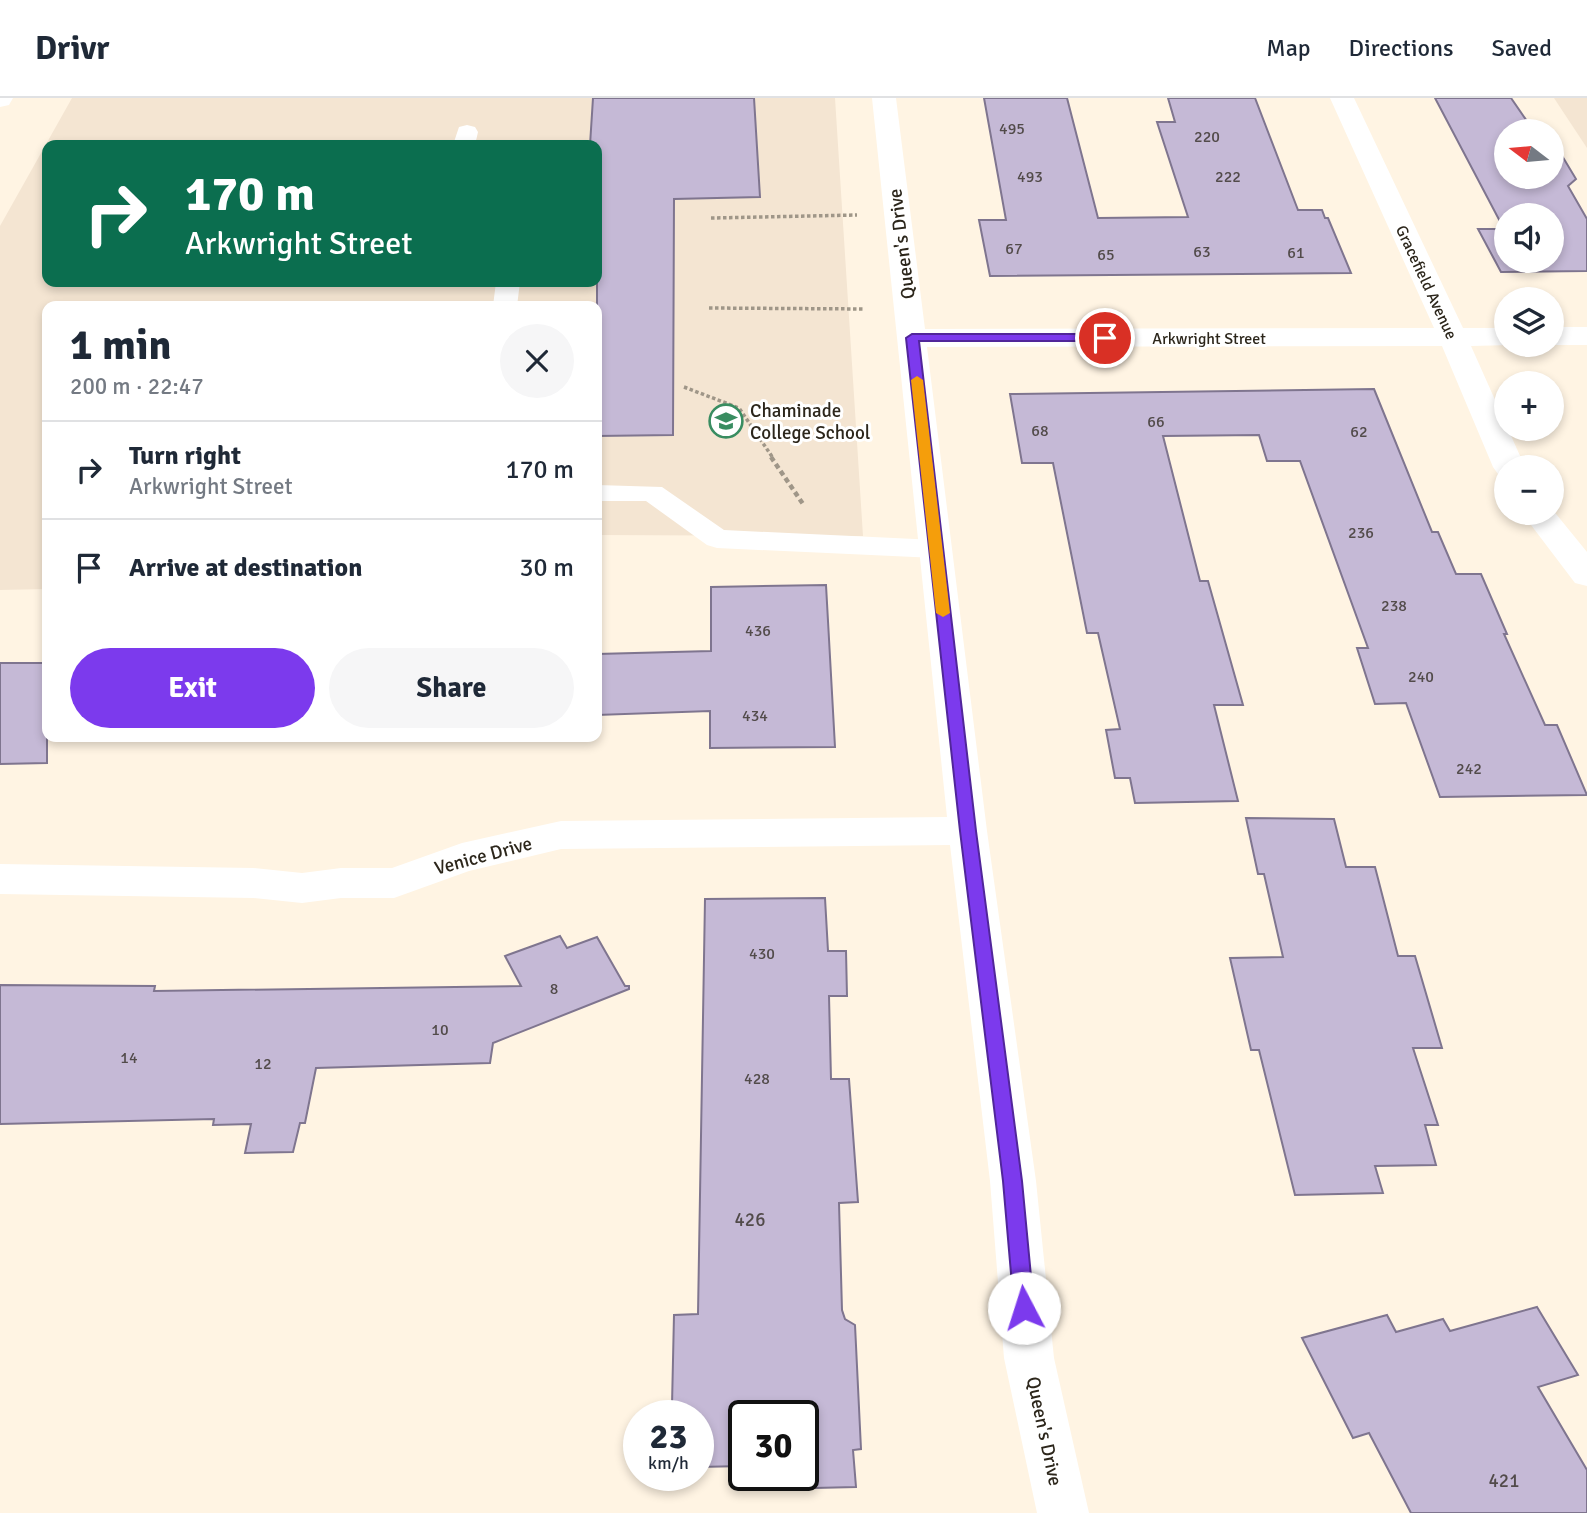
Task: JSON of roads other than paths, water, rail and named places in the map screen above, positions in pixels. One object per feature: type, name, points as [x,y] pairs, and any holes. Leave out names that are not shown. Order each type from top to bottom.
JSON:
[{"type":"street","name":"Queen's Drive","points":[[884,98],[968,831],[1013,1181],[1029,1359],[1063,1513]]},
{"type":"street","name":"Gracefield Avenue","points":[[1342,98],[1504,455]]},
{"type":"street","name":"Arkwright Street","points":[[911,324],[1494,337]]},
{"type":"street","points":[[1564,336],[1587,336]]},
{"type":"street","points":[[1547,525],[1587,575]]},
{"type":"street","name":"Venice Drive","points":[[0,879],[253,883],[302,888],[341,883],[394,883],[462,858],[561,835],[968,831]]},
{"type":"lane","points":[[602,494],[652,493],[718,539],[936,549]]},
{"type":"place","name":"Chaminade College School","points":[[726,421]]}]
